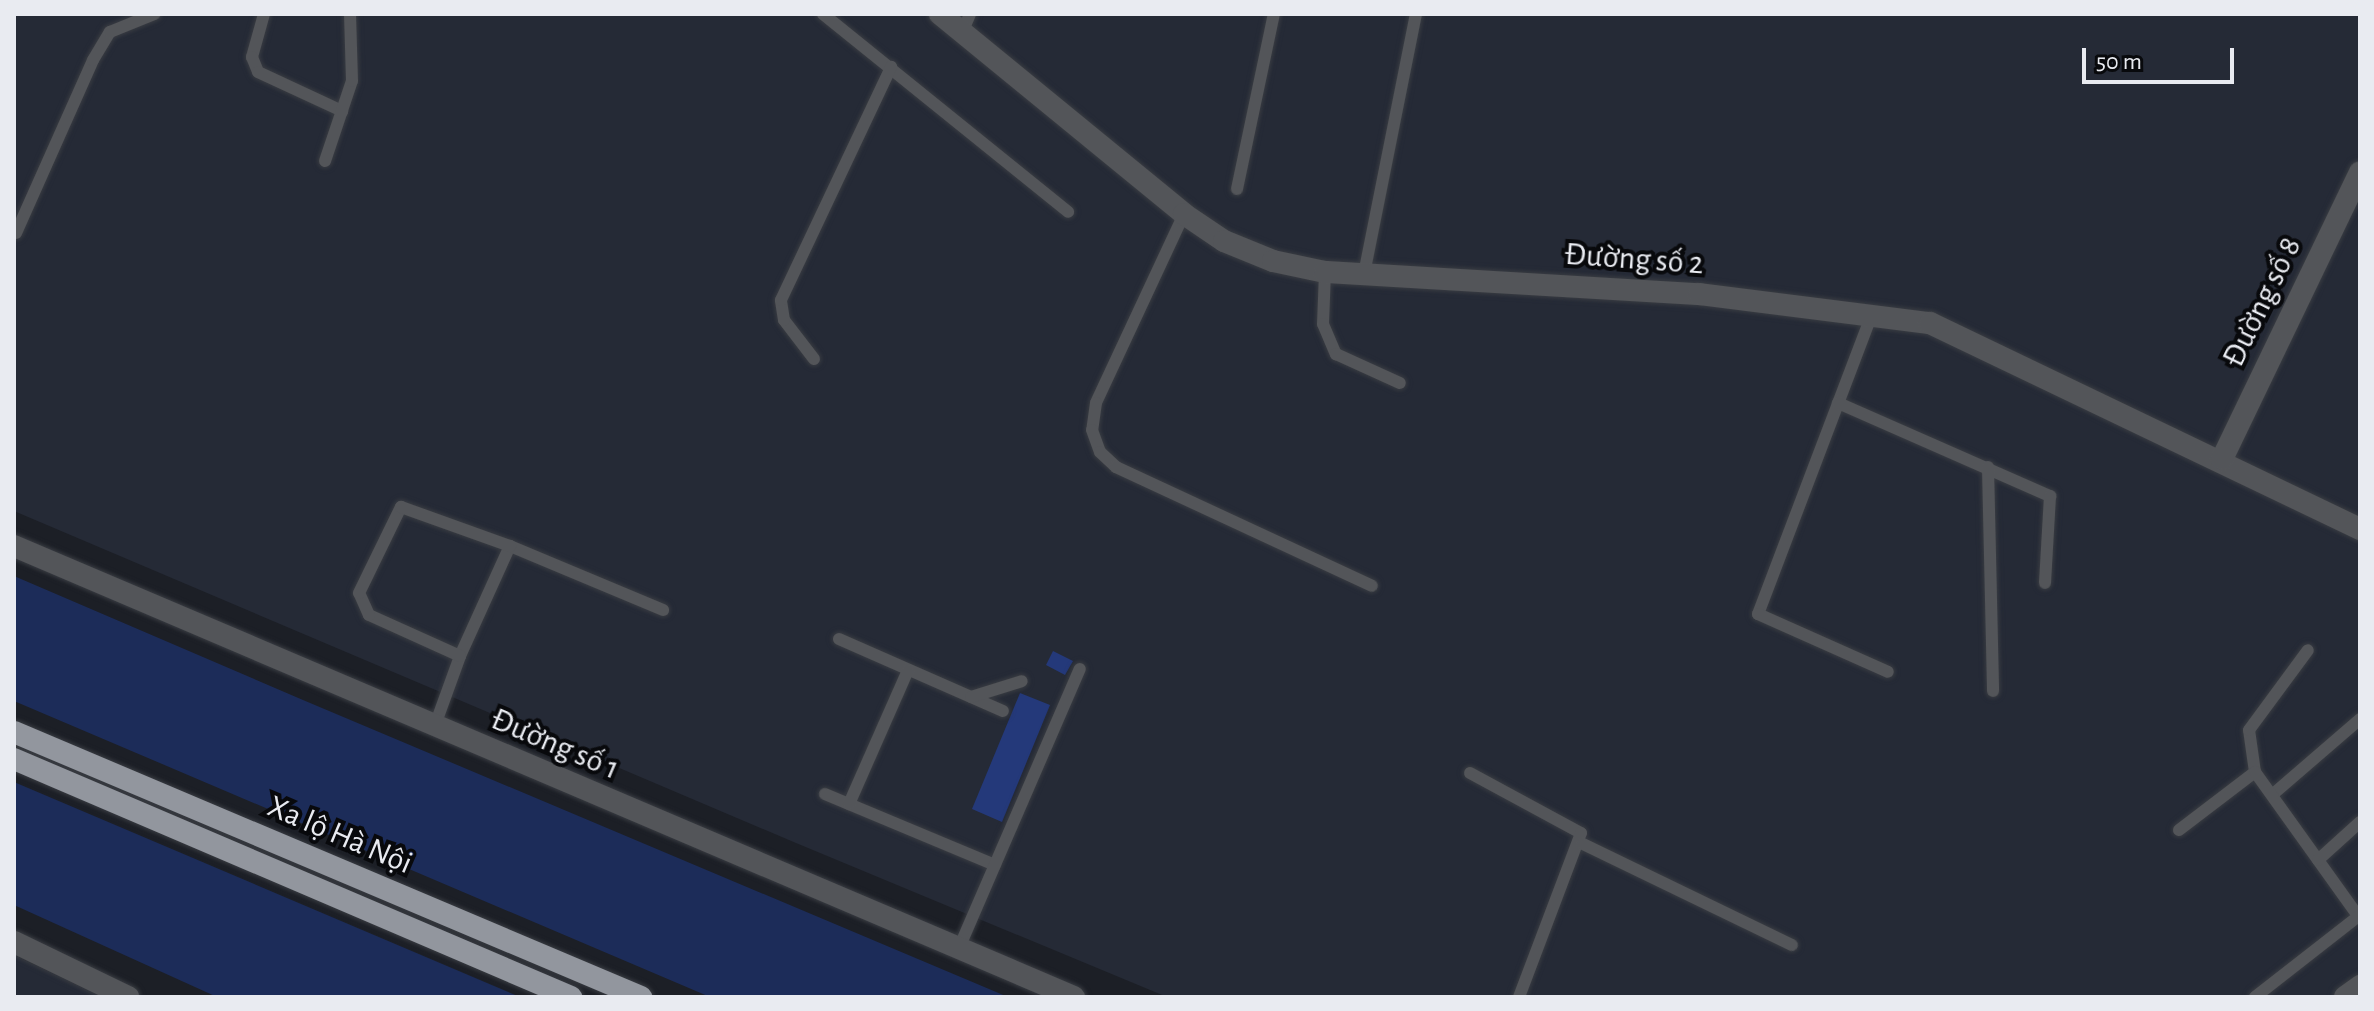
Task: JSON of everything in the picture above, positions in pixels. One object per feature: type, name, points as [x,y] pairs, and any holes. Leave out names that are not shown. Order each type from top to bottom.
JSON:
[{"type":"highway","name":"Xa lộ Hà Nội","points":[[14,732],[641,997]]},
{"type":"highway","name":"Xa lộ Hà Nội","points":[[14,759],[571,997]]},
{"type":"street","name":"Đường số 2","points":[[940,14],[966,24],[1184,214],[1224,241],[1325,272],[1873,311],[1978,341],[2360,529]]},
{"type":"street","name":"Đường số 8","points":[[2222,459],[2360,172]]},
{"type":"street","name":"Đường số 1","points":[[14,546],[434,728],[1074,997]]},
{"type":"street","points":[[14,942],[128,997]]},
{"type":"street","points":[[2345,997],[2360,986]]},
{"type":"lane","points":[[16,233],[104,42],[125,21],[154,14]]},
{"type":"lane","points":[[264,14],[252,57],[258,72],[342,111]]},
{"type":"lane","points":[[325,161],[342,111],[356,49],[350,14]]},
{"type":"lane","points":[[823,14],[1068,212]]},
{"type":"lane","points":[[1237,189],[1274,14]]},
{"type":"lane","points":[[1364,274],[1416,14]]},
{"type":"lane","points":[[814,359],[784,320],[781,300],[891,67]]},
{"type":"lane","points":[[1184,214],[1096,403],[1092,430],[1100,452],[1116,467],[1372,586]]},
{"type":"lane","points":[[1325,272],[1323,324],[1336,354],[1400,383]]},
{"type":"lane","points":[[1873,311],[1758,614],[1888,672]]},
{"type":"lane","points":[[1838,403],[2044,491],[2054,504],[2045,583]]},
{"type":"lane","points":[[1988,467],[1993,691]]},
{"type":"lane","points":[[460,656],[369,615],[361,604],[391,516],[411,506],[663,610]]},
{"type":"lane","points":[[434,728],[460,656],[510,546]]},
{"type":"lane","points":[[839,639],[1003,711]]},
{"type":"lane","points":[[2255,997],[2359,916],[2255,772],[2249,730],[2308,650]]},
{"type":"lane","points":[[959,948],[1080,669]]},
{"type":"lane","points":[[849,804],[908,670]]},
{"type":"lane","points":[[971,697],[1022,681]]},
{"type":"lane","points":[[2272,795],[2360,719]]},
{"type":"lane","points":[[2179,830],[2255,772]]},
{"type":"lane","points":[[1470,773],[1574,823],[1583,844],[1792,945]]},
{"type":"lane","points":[[825,794],[995,865]]},
{"type":"lane","points":[[2318,860],[2360,822]]},
{"type":"lane","points":[[1519,997],[1583,844]]},
{"type":"shaded area","points":[[14,14],[2360,14],[2360,997],[1167,997],[796,843],[14,511]]},
{"type":"shaded area","points":[[14,576],[1008,997],[710,997],[14,701]]},
{"type":"shaded area","points":[[14,782],[520,997],[217,997],[14,905]]},
{"type":"shaded area","points":[[14,955],[102,997],[14,997]]},
{"type":"building","points":[[1053,651],[1073,661],[1065,675],[1046,665]]},
{"type":"building","points":[[1020,693],[1050,705],[1002,822],[972,809]]}]
